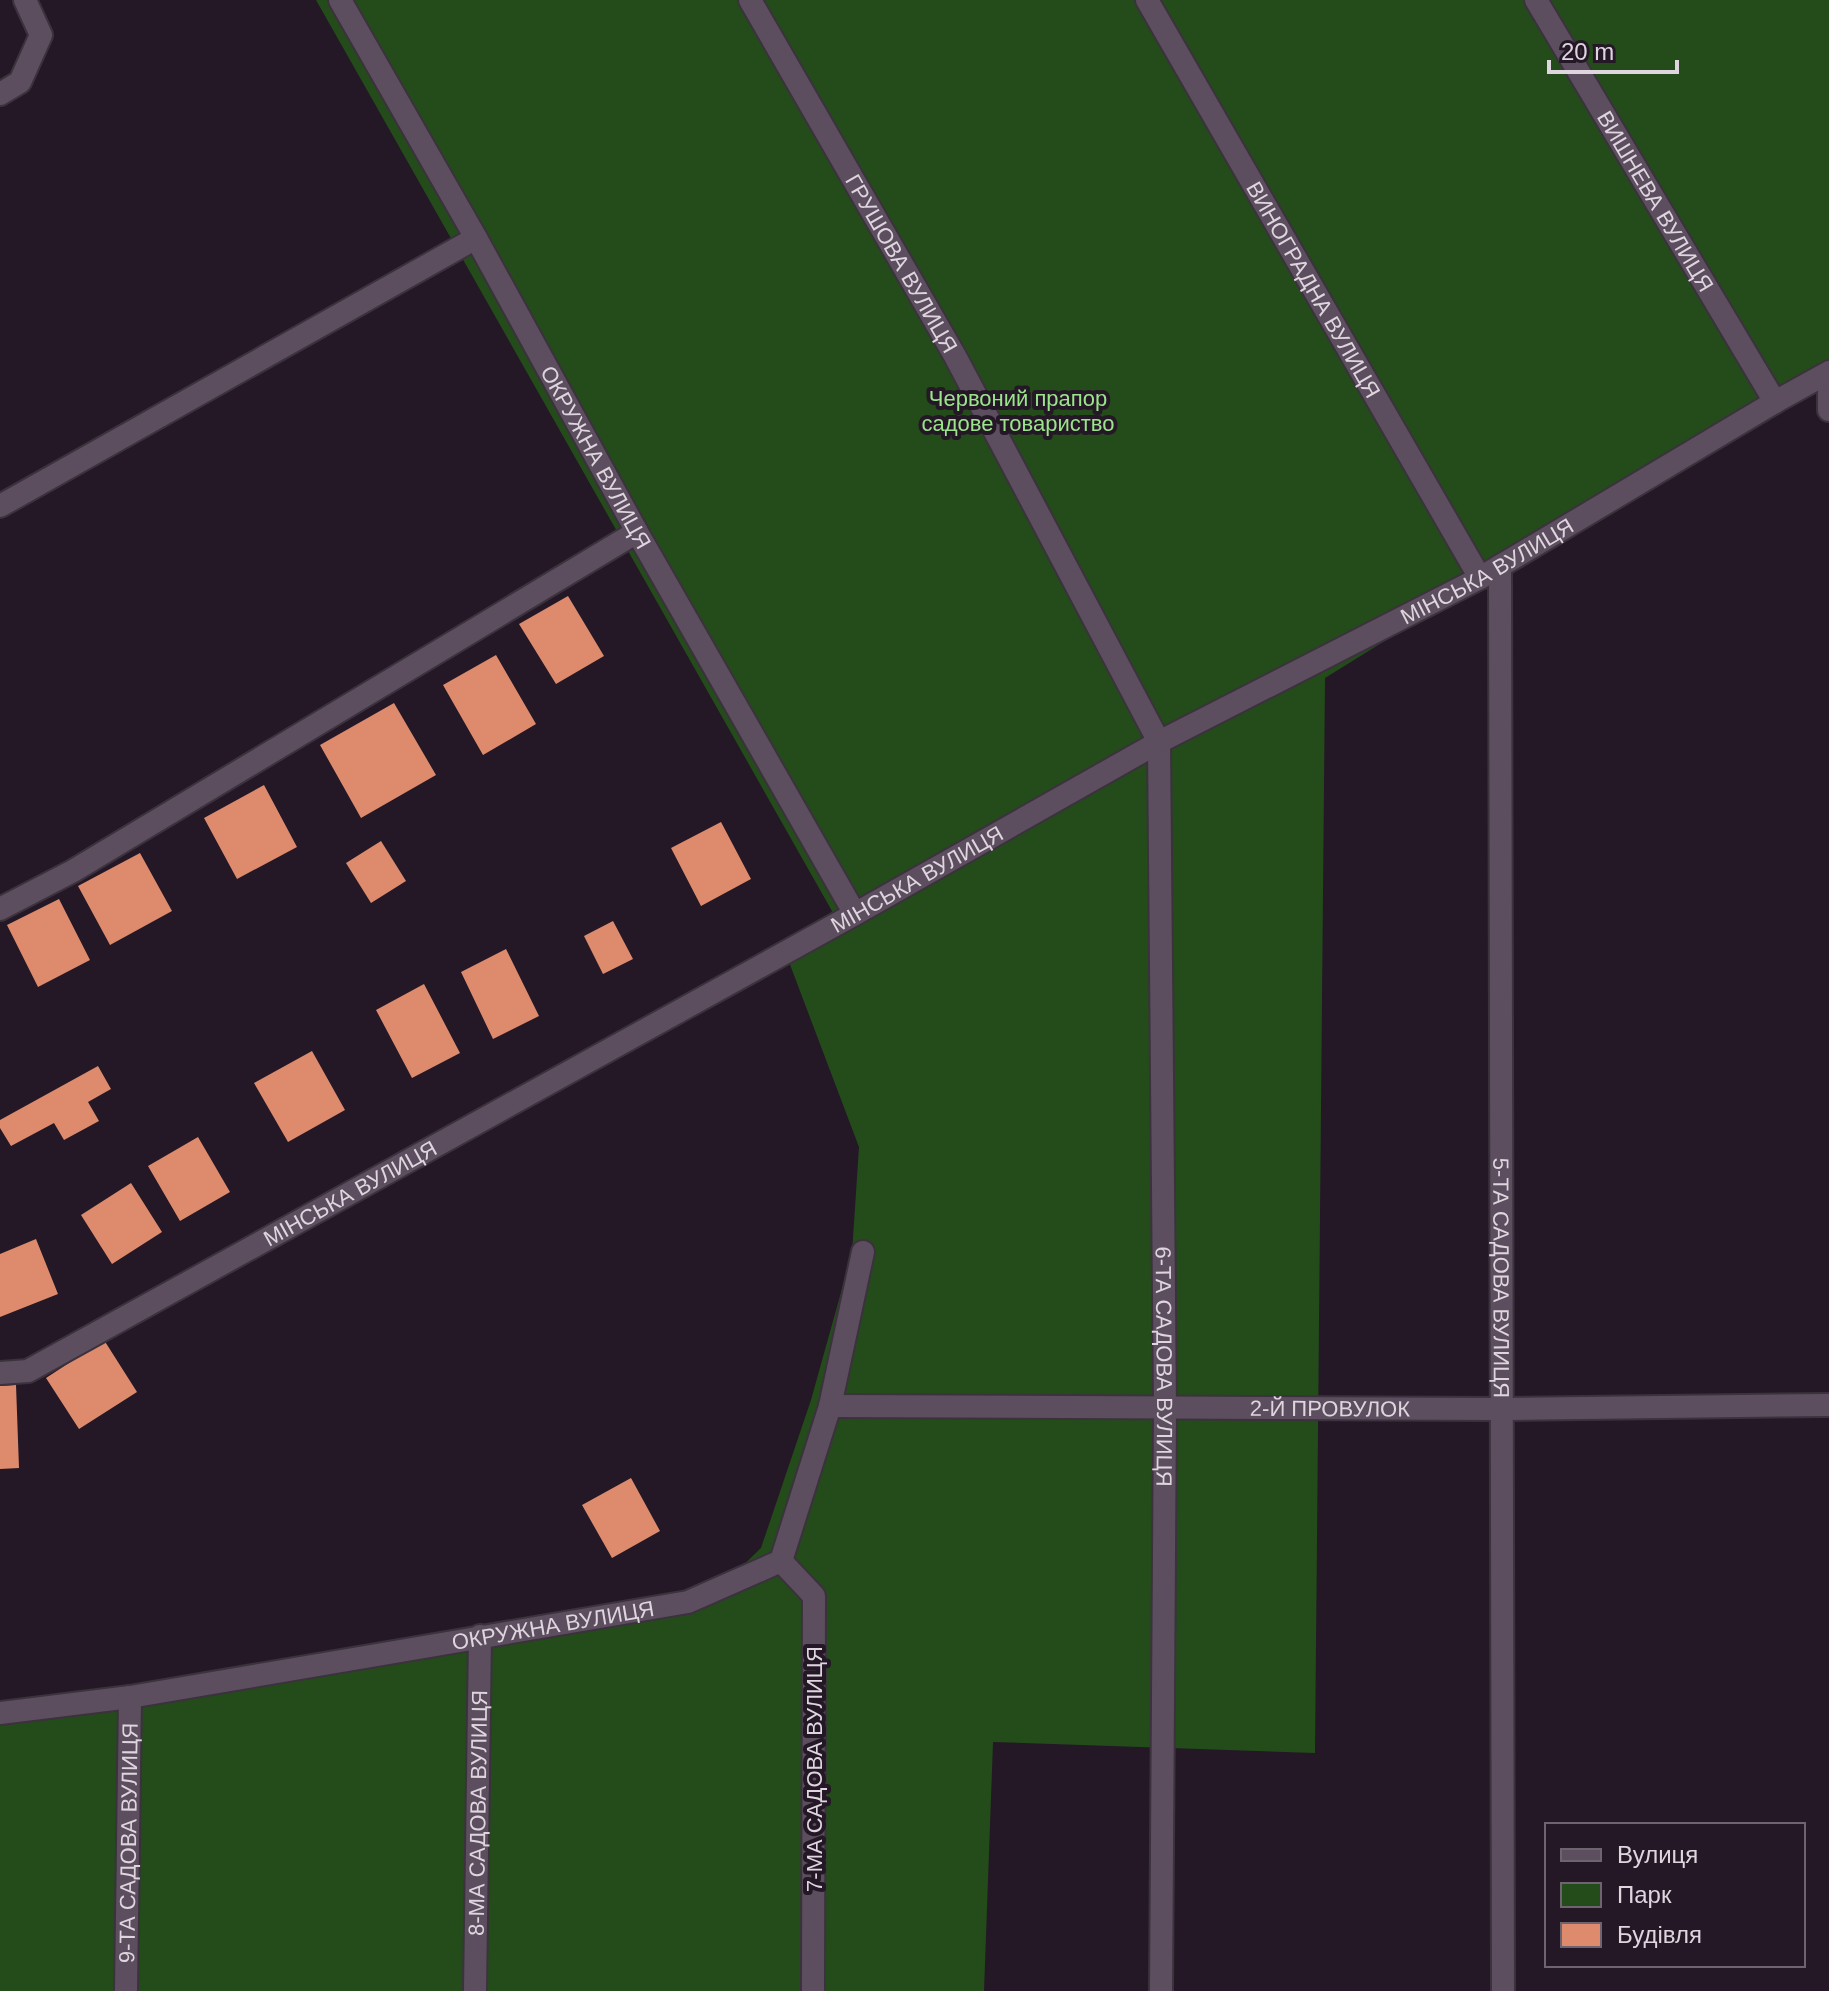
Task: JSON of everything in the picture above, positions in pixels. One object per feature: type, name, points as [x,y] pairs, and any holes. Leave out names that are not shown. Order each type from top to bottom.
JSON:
[{"type":"street","points":[[0,94],[20,82],[41,35],[25,0]]},
{"type":"street","name":"ОКРУЖНА ВУЛИЦЯ","points":[[340,0],[476,238],[637,532],[855,914]]},
{"type":"street","name":"ГРУШОВА ВУЛИЦЯ","points":[[750,0],[955,356],[1159,742]]},
{"type":"street","name":"ВИНОГРАДНА ВУЛИЦЯ","points":[[1147,0],[1480,578]]},
{"type":"street","name":"ВИШНЕВА ВУЛИЦЯ","points":[[1536,0],[1775,402]]},
{"type":"street","points":[[0,506],[476,238]]},
{"type":"street","points":[[1829,372],[1829,410]]},
{"type":"street","name":"МІНСЬКА ВУЛИЦЯ","points":[[0,1373],[28,1371],[855,914],[1159,742],[1480,578],[1829,372]]},
{"type":"street","points":[[0,909],[73,871],[637,532]]},
{"type":"street","name":"5-ТА САДОВА ВУЛИЦЯ","points":[[1500,566],[1503,1991]]},
{"type":"street","name":"6-ТА САДОВА ВУЛИЦЯ","points":[[1159,742],[1165,1409],[1161,1991]]},
{"type":"street","points":[[781,1561],[830,1406],[863,1252]]},
{"type":"street","name":"2-Й ПРОВУЛОК","points":[[830,1406],[1502,1409],[1829,1405]]},
{"type":"street","name":"ОКРУЖНА ВУЛИЦЯ","points":[[0,1713],[130,1697],[688,1602],[781,1561]]},
{"type":"street","name":"7-МА САДОВА ВУЛИЦЯ","points":[[781,1561],[814,1596],[813,1991]]},
{"type":"street","name":"8-МА САДОВА ВУЛИЦЯ","points":[[475,1991],[480,1636]]},
{"type":"street","name":"9-ТА САДОВА ВУЛИЦЯ","points":[[126,1991],[130,1697]]},
{"type":"green space","name":"Червоний прапор садове товариство","points":[[316,0],[1829,0],[1829,365],[1325,678],[1315,1753],[993,1742],[984,1991],[0,1991],[0,1705],[141,1689],[685,1595],[733,1575],[761,1548],[811,1400],[852,1253],[859,1147],[789,962],[832,911]]},
{"type":"building","points":[[568,596],[604,656],[556,684],[519,624]]},
{"type":"building","points":[[496,655],[536,724],[483,755],[443,685]]},
{"type":"building","points":[[394,703],[436,775],[361,818],[320,745]]},
{"type":"building","points":[[264,785],[297,847],[237,879],[204,818]]},
{"type":"building","points":[[721,822],[751,879],[701,906],[671,848]]},
{"type":"building","points":[[381,841],[406,881],[371,903],[346,863]]},
{"type":"building","points":[[140,853],[172,911],[110,945],[78,886]]},
{"type":"building","points":[[59,899],[90,960],[38,987],[7,925]]},
{"type":"building","points":[[613,921],[633,959],[603,974],[584,936]]},
{"type":"building","points":[[506,949],[539,1016],[493,1039],[461,972]]},
{"type":"building","points":[[424,984],[460,1053],[412,1078],[376,1010]]},
{"type":"building","points":[[312,1051],[345,1110],[288,1142],[254,1083]]},
{"type":"building","points":[[98,1066],[111,1089],[88,1102],[99,1121],[64,1140],[54,1123],[11,1146],[0,1128],[0,1120]]},
{"type":"building","points":[[198,1137],[230,1192],[180,1221],[148,1166]]},
{"type":"building","points":[[131,1183],[162,1232],[112,1264],[81,1215]]},
{"type":"building","points":[[36,1239],[58,1294],[0,1317],[0,1254]]},
{"type":"building","points":[[104,1340],[137,1392],[79,1429],[46,1378]]},
{"type":"building","points":[[16,1385],[19,1468],[0,1469],[0,1386]]},
{"type":"building","points":[[631,1478],[660,1531],[612,1558],[582,1505]]}]
